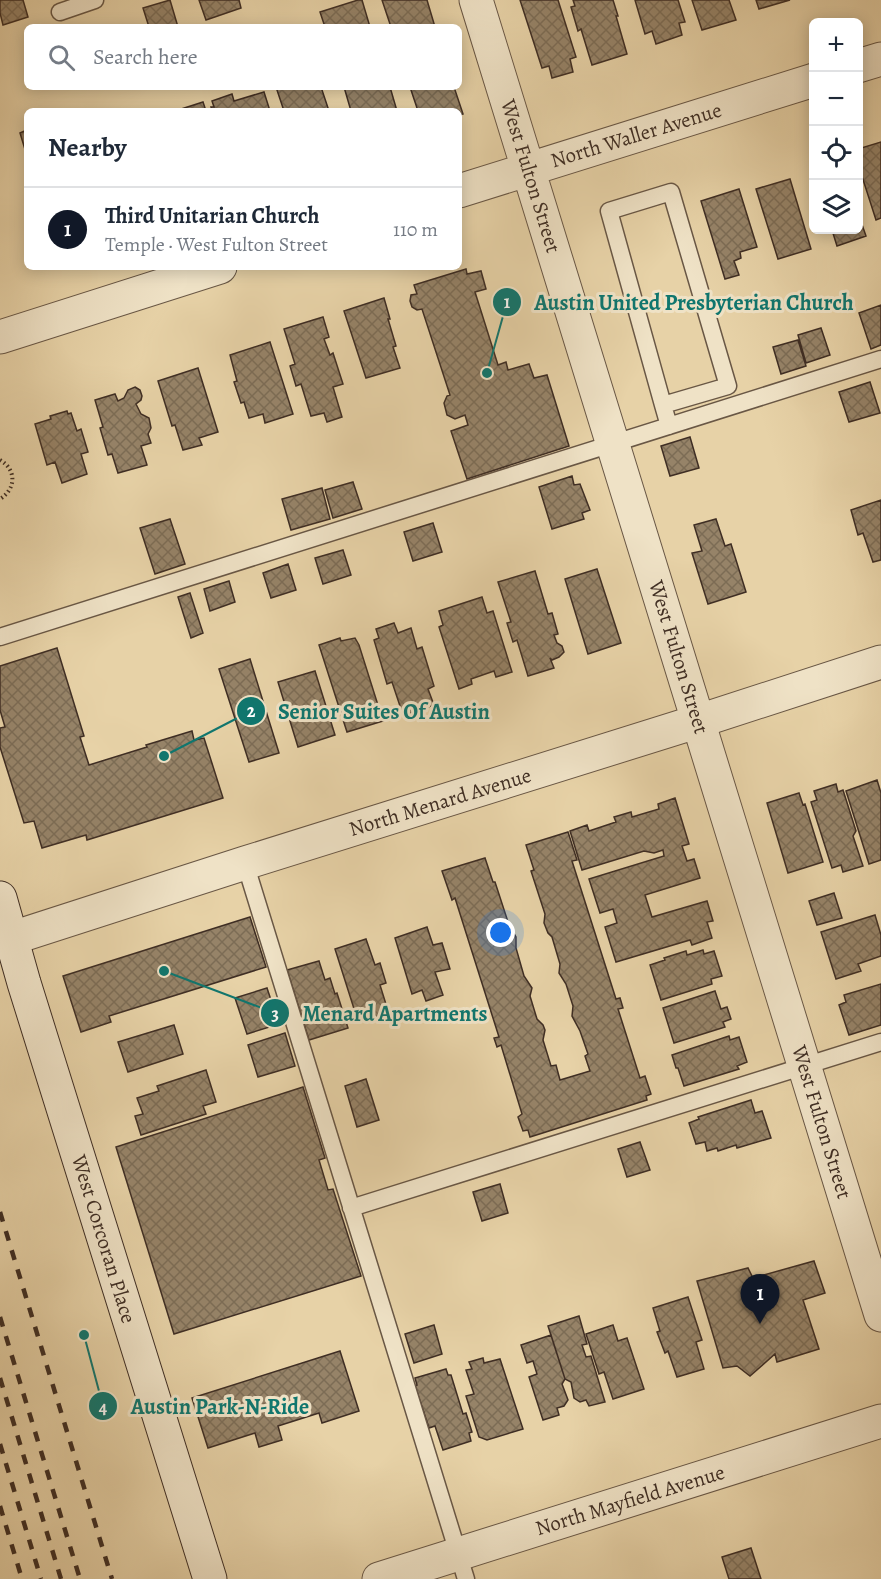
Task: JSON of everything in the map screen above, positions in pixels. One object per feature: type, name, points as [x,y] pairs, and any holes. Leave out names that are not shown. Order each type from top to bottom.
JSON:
[{"type":"street","name":"West Fulton Street","points":[[476,0],[881,1315]]},
{"type":"street","points":[[863,64],[881,59]]},
{"type":"street","name":"North Waller Avenue","points":[[462,190],[809,81]]},
{"type":"street","points":[[0,337],[211,270]]},
{"type":"street","name":"North Menard Avenue","points":[[6,940],[881,663]]},
{"type":"street","name":"West Corcoran Place","points":[[0,898],[6,940],[210,1579]]},
{"type":"street","name":"North Mayfield Avenue","points":[[379,1579],[462,1567],[881,1421]]},
{"type":"lane","points":[[60,12],[95,0]]},
{"type":"lane","points":[[663,405],[728,386],[671,192],[609,211],[663,405],[669,426]]},
{"type":"lane","points":[[0,637],[881,359]]},
{"type":"lane","points":[[245,863],[462,1567]]},
{"type":"lane","points":[[351,1208],[881,1042]]},
{"type":"path","points":[[0,460],[10,468],[13,482],[6,495],[0,499]]},
{"type":"building","points":[[0,0],[23,0],[28,17],[3,25]]},
{"type":"building","points":[[170,0],[177,24],[148,24],[143,8]]},
{"type":"building","points":[[199,0],[239,0],[241,8],[206,20]]},
{"type":"building","points":[[362,0],[369,24],[324,24],[320,12]]},
{"type":"building","points":[[382,0],[427,0],[434,24],[390,24]]},
{"type":"building","points":[[520,0],[558,0],[576,57],[570,59],[573,72],[552,78],[549,66],[542,68]]},
{"type":"building","points":[[573,0],[613,0],[627,54],[592,65],[581,29],[578,31],[571,7],[575,6]]},
{"type":"building","points":[[635,0],[678,0],[685,22],[679,23],[682,35],[656,44],[652,31],[645,34]]},
{"type":"building","points":[[692,0],[729,0],[736,20],[702,30]]},
{"type":"building","points":[[756,0],[790,0],[759,9]]},
{"type":"building","points":[[277,90],[322,90],[328,108],[283,108]]},
{"type":"building","points":[[345,90],[391,90],[396,108],[350,108]]},
{"type":"building","points":[[411,90],[455,90],[461,108],[417,108]]},
{"type":"building","points":[[264,92],[269,108],[211,108],[214,107],[212,101],[232,94],[234,101]]},
{"type":"building","points":[[203,102],[205,108],[184,108]]},
{"type":"building","points":[[24,131],[24,146],[20,133]]},
{"type":"building","points":[[881,142],[881,218],[876,220],[863,180],[863,147]]},
{"type":"building","points":[[790,179],[811,249],[778,259],[756,189]]},
{"type":"building","points":[[739,189],[757,247],[740,252],[741,258],[734,261],[739,275],[725,279],[701,201]]},
{"type":"building","points":[[863,227],[866,236],[837,246],[833,234],[863,234]]},
{"type":"building","points":[[466,269],[467,274],[481,271],[486,289],[475,292],[498,365],[506,362],[508,370],[529,364],[534,378],[547,375],[569,446],[467,479],[451,431],[468,425],[465,415],[455,419],[447,415],[444,403],[450,395],[422,309],[417,310],[412,307],[410,301],[411,295],[417,294],[414,285]]},
{"type":"building","points":[[384,298],[396,346],[393,347],[400,368],[366,378],[344,311]]},
{"type":"building","points":[[881,305],[881,345],[871,349],[859,313]]},
{"type":"building","points":[[323,317],[329,337],[324,339],[330,355],[333,353],[343,384],[333,387],[342,417],[327,422],[324,413],[311,416],[301,384],[296,386],[290,366],[295,364],[284,329]]},
{"type":"building","points":[[821,328],[830,355],[806,363],[798,335]]},
{"type":"building","points":[[798,340],[806,366],[781,374],[773,347]]},
{"type":"building","points":[[270,342],[293,414],[265,423],[263,414],[249,418],[244,402],[241,403],[234,382],[237,381],[230,355]]},
{"type":"building","points":[[198,368],[218,432],[199,438],[202,445],[183,450],[175,425],[172,426],[158,381]]},
{"type":"building","points":[[870,382],[880,413],[849,422],[839,392]]},
{"type":"building","points":[[135,387],[140,390],[142,396],[136,404],[141,414],[149,418],[151,428],[148,434],[151,443],[141,446],[147,465],[118,473],[112,454],[108,455],[95,400],[115,394],[118,401],[124,398],[128,390]]},
{"type":"building","points":[[67,411],[68,414],[71,413],[77,431],[81,429],[88,452],[81,454],[87,474],[62,483],[55,462],[47,465],[35,424]]},
{"type":"building","points":[[690,437],[699,468],[670,476],[661,446]]},
{"type":"building","points":[[572,476],[574,485],[580,484],[590,510],[582,513],[584,519],[552,529],[539,487]]},
{"type":"building","points":[[353,482],[362,509],[333,518],[325,490]]},
{"type":"building","points":[[322,488],[330,519],[291,530],[282,499]]},
{"type":"building","points":[[881,500],[881,560],[873,562],[863,533],[858,535],[851,510]]},
{"type":"building","points":[[170,519],[185,564],[155,574],[140,528]]},
{"type":"building","points":[[716,519],[725,546],[731,544],[746,592],[708,604],[692,553],[702,551],[694,525]]},
{"type":"building","points":[[433,523],[442,552],[413,561],[404,532]]},
{"type":"building","points":[[343,550],[351,575],[323,584],[315,558]]},
{"type":"building","points":[[288,564],[296,590],[271,598],[263,573]]},
{"type":"building","points":[[597,569],[621,643],[588,654],[565,579]]},
{"type":"building","points":[[535,571],[548,614],[552,613],[558,634],[554,635],[564,652],[552,660],[550,658],[554,668],[528,676],[517,640],[513,642],[507,623],[511,622],[498,582]]},
{"type":"building","points":[[229,581],[235,602],[210,611],[204,589]]},
{"type":"building","points":[[190,593],[203,633],[191,638],[178,597]]},
{"type":"building","points":[[482,597],[487,613],[493,611],[512,672],[496,677],[494,671],[471,679],[472,684],[459,689],[439,627],[443,625],[439,611]]},
{"type":"building","points":[[394,623],[398,633],[411,628],[417,649],[422,647],[434,686],[428,689],[434,705],[403,715],[392,682],[387,684],[374,640],[379,638],[376,629]]},
{"type":"building","points":[[340,638],[341,641],[355,638],[359,645],[383,721],[347,732],[319,645]]},
{"type":"building","points":[[57,648],[84,736],[80,737],[89,765],[192,731],[194,740],[204,738],[223,798],[87,840],[86,835],[42,848],[34,821],[24,823],[0,747],[0,728],[5,727],[0,710],[0,666]]},
{"type":"building","points":[[250,659],[279,753],[249,762],[219,669]]},
{"type":"building","points":[[315,671],[335,735],[298,747],[278,682]]},
{"type":"building","points":[[877,780],[881,793],[881,860],[869,864],[846,791]]},
{"type":"building","points":[[836,784],[838,792],[843,790],[856,831],[853,836],[863,866],[843,872],[841,865],[832,868],[811,802],[817,800],[814,791]]},
{"type":"building","points":[[799,793],[803,805],[805,804],[823,862],[788,873],[767,803]]},
{"type":"building","points":[[675,798],[689,844],[682,846],[687,861],[694,859],[700,878],[645,895],[652,917],[707,901],[713,921],[707,922],[712,938],[692,945],[690,940],[616,962],[605,927],[617,923],[613,909],[600,913],[589,879],[664,856],[663,850],[654,853],[644,851],[582,870],[570,831],[587,825],[589,831],[616,822],[614,817],[631,812],[632,817],[659,809],[658,804]]},
{"type":"building","points":[[568,832],[577,860],[572,861],[616,999],[620,998],[623,1008],[618,1009],[640,1078],[645,1076],[651,1094],[646,1096],[647,1100],[530,1137],[528,1130],[523,1131],[518,1117],[522,1114],[501,1045],[497,1047],[494,1038],[499,1037],[455,898],[452,900],[442,871],[485,858],[509,925],[516,937],[516,948],[524,976],[532,988],[530,996],[537,1019],[545,1030],[543,1040],[551,1066],[556,1065],[560,1080],[590,1071],[585,1056],[588,1054],[572,1016],[573,1006],[566,984],[559,973],[560,964],[552,937],[544,923],[545,914],[531,871],[534,870],[526,845]]},
{"type":"building","points":[[834,893],[842,918],[817,925],[809,901]]},
{"type":"building","points":[[875,915],[881,935],[881,956],[858,964],[861,971],[836,979],[821,932]]},
{"type":"building","points":[[250,917],[266,967],[109,1016],[111,1022],[81,1032],[63,976]]},
{"type":"building","points":[[427,927],[433,945],[442,943],[450,969],[435,972],[443,995],[426,1001],[422,990],[412,994],[395,938]]},
{"type":"building","points":[[366,939],[375,965],[380,963],[386,983],[380,985],[389,1014],[368,1020],[365,1012],[356,1015],[335,949]]},
{"type":"building","points":[[703,950],[704,954],[714,951],[722,976],[711,979],[712,984],[661,1000],[650,965],[686,951],[687,955]]},
{"type":"building","points":[[319,961],[325,980],[330,978],[335,994],[337,993],[348,1028],[309,1040],[287,970]]},
{"type":"building","points":[[881,984],[881,1025],[849,1035],[839,1005],[846,1002],[844,995]]},
{"type":"building","points":[[267,988],[279,1024],[247,1034],[235,998]]},
{"type":"building","points":[[715,991],[721,1009],[727,1007],[731,1019],[723,1022],[725,1027],[674,1043],[663,1008]]},
{"type":"building","points":[[174,1025],[183,1054],[128,1072],[118,1042]]},
{"type":"building","points":[[285,1033],[295,1066],[258,1077],[248,1045]]},
{"type":"building","points":[[729,1036],[730,1040],[739,1037],[747,1062],[737,1066],[739,1069],[684,1086],[672,1055]]},
{"type":"building","points":[[206,1070],[216,1102],[203,1106],[206,1114],[141,1135],[135,1116],[143,1114],[137,1098],[159,1091],[157,1086]]},
{"type":"building","points":[[366,1079],[379,1120],[357,1127],[345,1086]]},
{"type":"building","points":[[303,1087],[325,1158],[319,1160],[328,1190],[333,1189],[361,1276],[174,1334],[116,1147]]},
{"type":"building","points":[[751,1100],[755,1113],[762,1111],[771,1138],[718,1151],[717,1148],[707,1151],[705,1142],[696,1144],[689,1123],[699,1119],[698,1117]]},
{"type":"building","points":[[640,1142],[650,1170],[627,1177],[618,1149]]},
{"type":"building","points":[[500,1184],[508,1213],[482,1221],[473,1192]]},
{"type":"building","points":[[814,1261],[825,1293],[803,1300],[819,1349],[777,1362],[775,1354],[750,1376],[737,1366],[723,1368],[697,1281],[748,1268],[753,1278]]},
{"type":"building","points":[[688,1297],[702,1340],[696,1342],[704,1369],[677,1377],[668,1351],[665,1353],[657,1332],[660,1331],[653,1308]]},
{"type":"building","points":[[579,1316],[587,1344],[582,1345],[586,1357],[591,1356],[605,1402],[589,1406],[586,1400],[580,1402],[574,1398],[571,1382],[565,1379],[548,1326]]},
{"type":"building","points":[[434,1325],[442,1354],[414,1363],[405,1334]]},
{"type":"building","points":[[613,1325],[618,1341],[627,1338],[644,1389],[613,1399],[604,1372],[599,1374],[586,1334]]},
{"type":"building","points":[[551,1335],[565,1379],[562,1384],[568,1400],[564,1406],[557,1408],[559,1415],[543,1420],[529,1377],[537,1374],[533,1361],[527,1363],[521,1345]]},
{"type":"building","points":[[340,1351],[359,1411],[322,1423],[319,1413],[278,1426],[282,1440],[259,1447],[255,1433],[208,1448],[192,1398]]},
{"type":"building","points":[[483,1358],[484,1363],[500,1359],[523,1429],[487,1440],[479,1437],[466,1396],[474,1394],[466,1370],[472,1369],[469,1362]]},
{"type":"building","points":[[446,1369],[448,1375],[451,1375],[463,1414],[466,1413],[472,1432],[469,1433],[471,1441],[443,1450],[435,1426],[429,1428],[415,1386],[417,1385],[415,1378]]},
{"type":"building","points":[[751,1548],[761,1579],[729,1579],[722,1557]]},
{"type":"railway","points":[[0,1212],[112,1579]]},
{"type":"railway","points":[[0,1317],[80,1579]]},
{"type":"railway","points":[[0,1378],[61,1579]]},
{"type":"railway","points":[[0,1444],[41,1579]]},
{"type":"railway","points":[[0,1506],[22,1579]]},
{"type":"place","name":"Austin United Presbyterian Church","points":[[487,373]]},
{"type":"place","name":"Senior Suites Of Austin","points":[[164,756]]},
{"type":"place","name":"Menard Apartments","points":[[164,971]]},
{"type":"place","name":"Third Unitarian Church","points":[[760,1324]]},
{"type":"place","name":"Austin Park-N-Ride","points":[[84,1335]]}]
